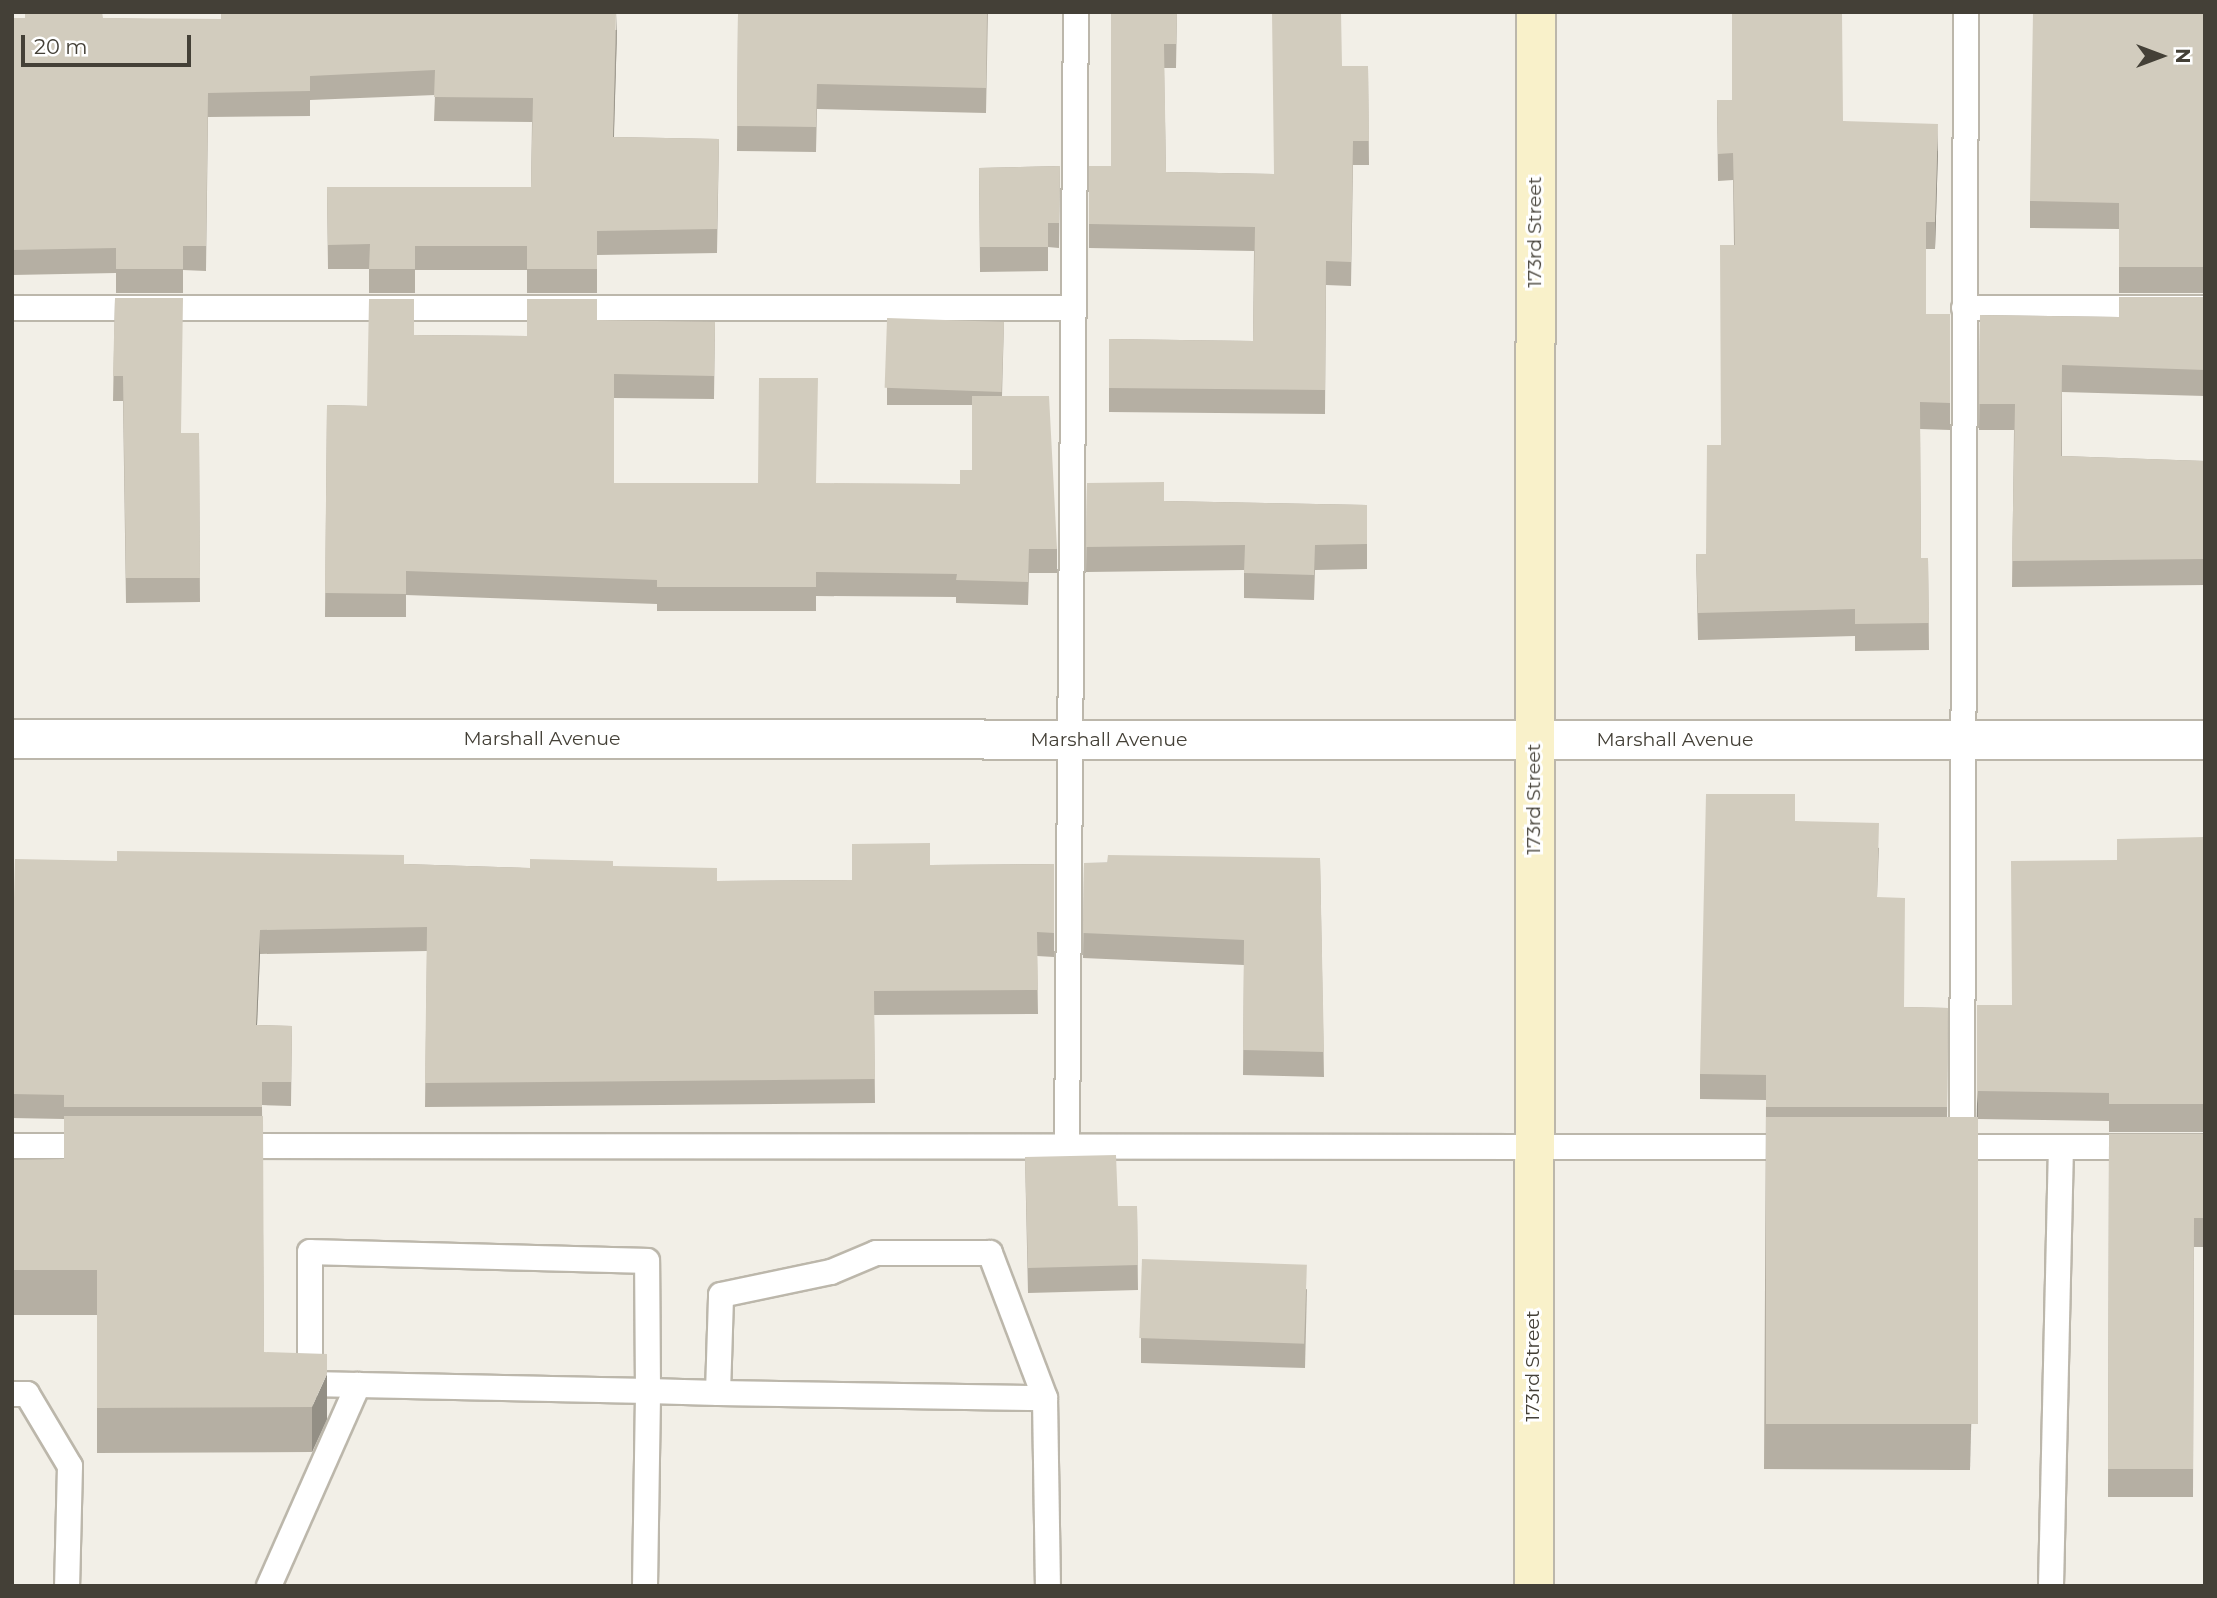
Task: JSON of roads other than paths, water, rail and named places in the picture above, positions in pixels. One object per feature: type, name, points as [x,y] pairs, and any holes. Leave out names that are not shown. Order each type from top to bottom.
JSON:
[{"type":"street","name":"173rd Street","points":[[1534,1586],[1531,1147],[1536,12]]},
{"type":"street","name":"Marshall Avenue","points":[[12,739],[2205,740]]},
{"type":"lane","points":[[1067,1147],[1076,12]]},
{"type":"lane","points":[[1962,1147],[1960,740],[1966,12]]},
{"type":"lane","points":[[12,308],[1074,308]]},
{"type":"lane","points":[[1964,308],[2205,308]]},
{"type":"lane","points":[[12,1146],[123,1146]]},
{"type":"lane","points":[[206,1146],[1823,1147]]},
{"type":"lane","points":[[1920,1147],[2205,1147]]},
{"type":"lane","points":[[2051,1586],[2061,1147]]},
{"type":"lane","points":[[645,1586],[648,1391],[647,1261],[310,1252],[310,1384],[648,1391],[718,1393],[1045,1398]]},
{"type":"lane","points":[[718,1393],[722,1295],[831,1272],[876,1253],[990,1253],[1045,1398],[1048,1586]]},
{"type":"lane","points":[[268,1586],[358,1385]]},
{"type":"lane","points":[[12,1394],[27,1394],[70,1466],[67,1586]]}]
